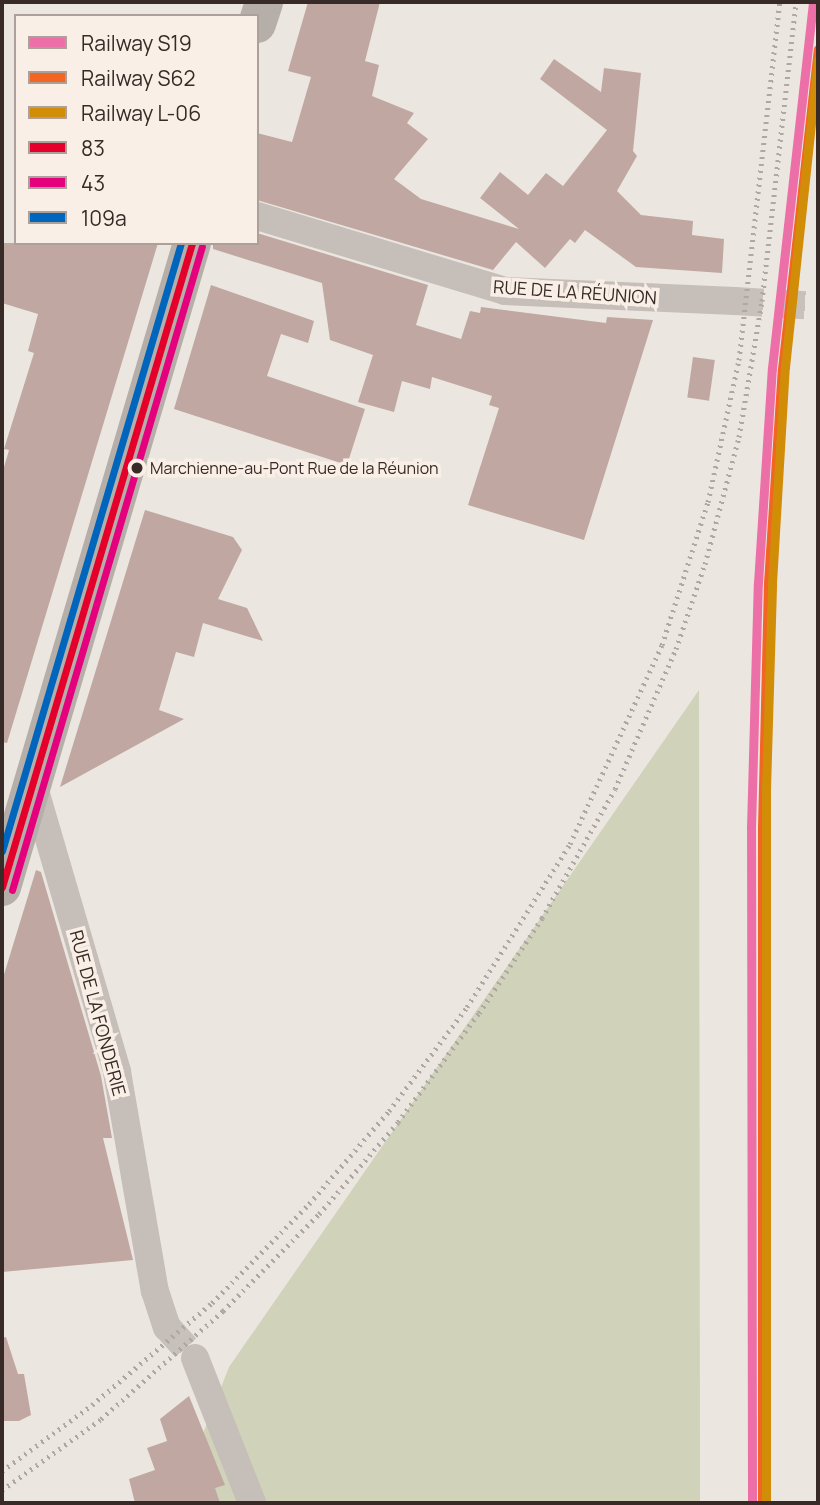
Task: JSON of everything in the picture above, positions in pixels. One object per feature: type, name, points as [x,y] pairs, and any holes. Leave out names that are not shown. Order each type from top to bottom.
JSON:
[{"type":"main road","points":[[4,872],[191,245]]},
{"type":"street","name":"RUE DE LA RÉUNION","points":[[259,217],[505,291],[735,301]]},
{"type":"street","name":"RUE DE LA FONDERIE","points":[[32,783],[117,1072],[155,1291],[167,1327]]},
{"type":"street","points":[[195,1357],[252,1503]]},
{"type":"green space","points":[[699,690],[700,1503],[176,1503],[229,1367]]},
{"type":"building","points":[[308,2],[380,2],[365,61],[379,65],[372,96],[414,113],[407,123],[428,139],[394,179],[421,199],[519,229],[480,198],[500,172],[528,195],[546,173],[563,186],[607,130],[540,79],[554,59],[601,92],[604,68],[641,73],[633,151],[637,156],[617,191],[641,215],[693,221],[692,235],[724,239],[722,273],[636,267],[585,230],[575,243],[570,239],[545,268],[516,242],[493,270],[259,201],[259,134],[292,142],[311,77],[288,71]]},
{"type":"building","points":[[259,234],[428,285],[416,325],[461,339],[470,311],[480,313],[481,307],[606,323],[607,317],[653,320],[584,540],[468,505],[499,408],[489,405],[492,396],[432,377],[430,389],[402,381],[394,412],[358,402],[373,355],[330,340],[322,283],[213,249],[213,245],[259,245]]},
{"type":"building","points":[[2,243],[157,245],[7,743],[2,742],[2,474],[9,450],[4,449],[34,353],[28,351],[38,314],[2,303]]},
{"type":"building","points":[[211,285],[314,321],[308,343],[281,334],[267,376],[365,409],[347,465],[174,409]]},
{"type":"building","points":[[693,357],[715,360],[709,401],[687,398]]},
{"type":"building","points":[[145,510],[233,537],[242,550],[218,599],[247,608],[263,641],[203,623],[194,657],[176,652],[159,710],[184,719],[60,787]]},
{"type":"building","points":[[36,870],[41,872],[101,1076],[112,1138],[103,1138],[133,1260],[2,1272],[2,981]]},
{"type":"building","points":[[6,1337],[18,1374],[24,1374],[31,1415],[19,1421],[2,1421],[2,1338]]},
{"type":"building","points":[[189,1396],[225,1485],[215,1488],[220,1503],[135,1503],[129,1479],[155,1470],[147,1448],[167,1441],[160,1419]]},
{"type":"tunnel","points":[[735,301],[818,306]]},
{"type":"tunnel","points":[[167,1327],[195,1358]]},
{"type":"railway","points":[[2,1471],[92,1405],[212,1303],[309,1204],[389,1111],[467,1007],[570,844],[662,645],[708,502],[739,360],[780,2]]},
{"type":"railway","points":[[2,1490],[101,1419],[223,1311],[319,1214],[398,1122],[479,1013],[542,918],[615,789],[676,649],[705,564],[739,437],[762,301],[796,2]]},
{"type":"rail line","name":"S19","points":[[752,1503],[751,828],[758,583],[772,368],[813,2]]},
{"type":"rail line","name":"S62","points":[[762,1503],[762,828],[768,583],[782,369],[818,49]]},
{"type":"rail line","name":"L-06","points":[[766,1503],[766,789],[772,583],[785,367],[818,60]]},
{"type":"transit line","name":"109a","points":[[2,851],[180,245]]},
{"type":"transit line","name":"83","points":[[2,887],[191,245]]},
{"type":"transit line","name":"43","points":[[12,890],[202,246]]},
{"type":"place","name":"Marchienne-au-Pont Rue de la Réunion","points":[[137,468]]}]
